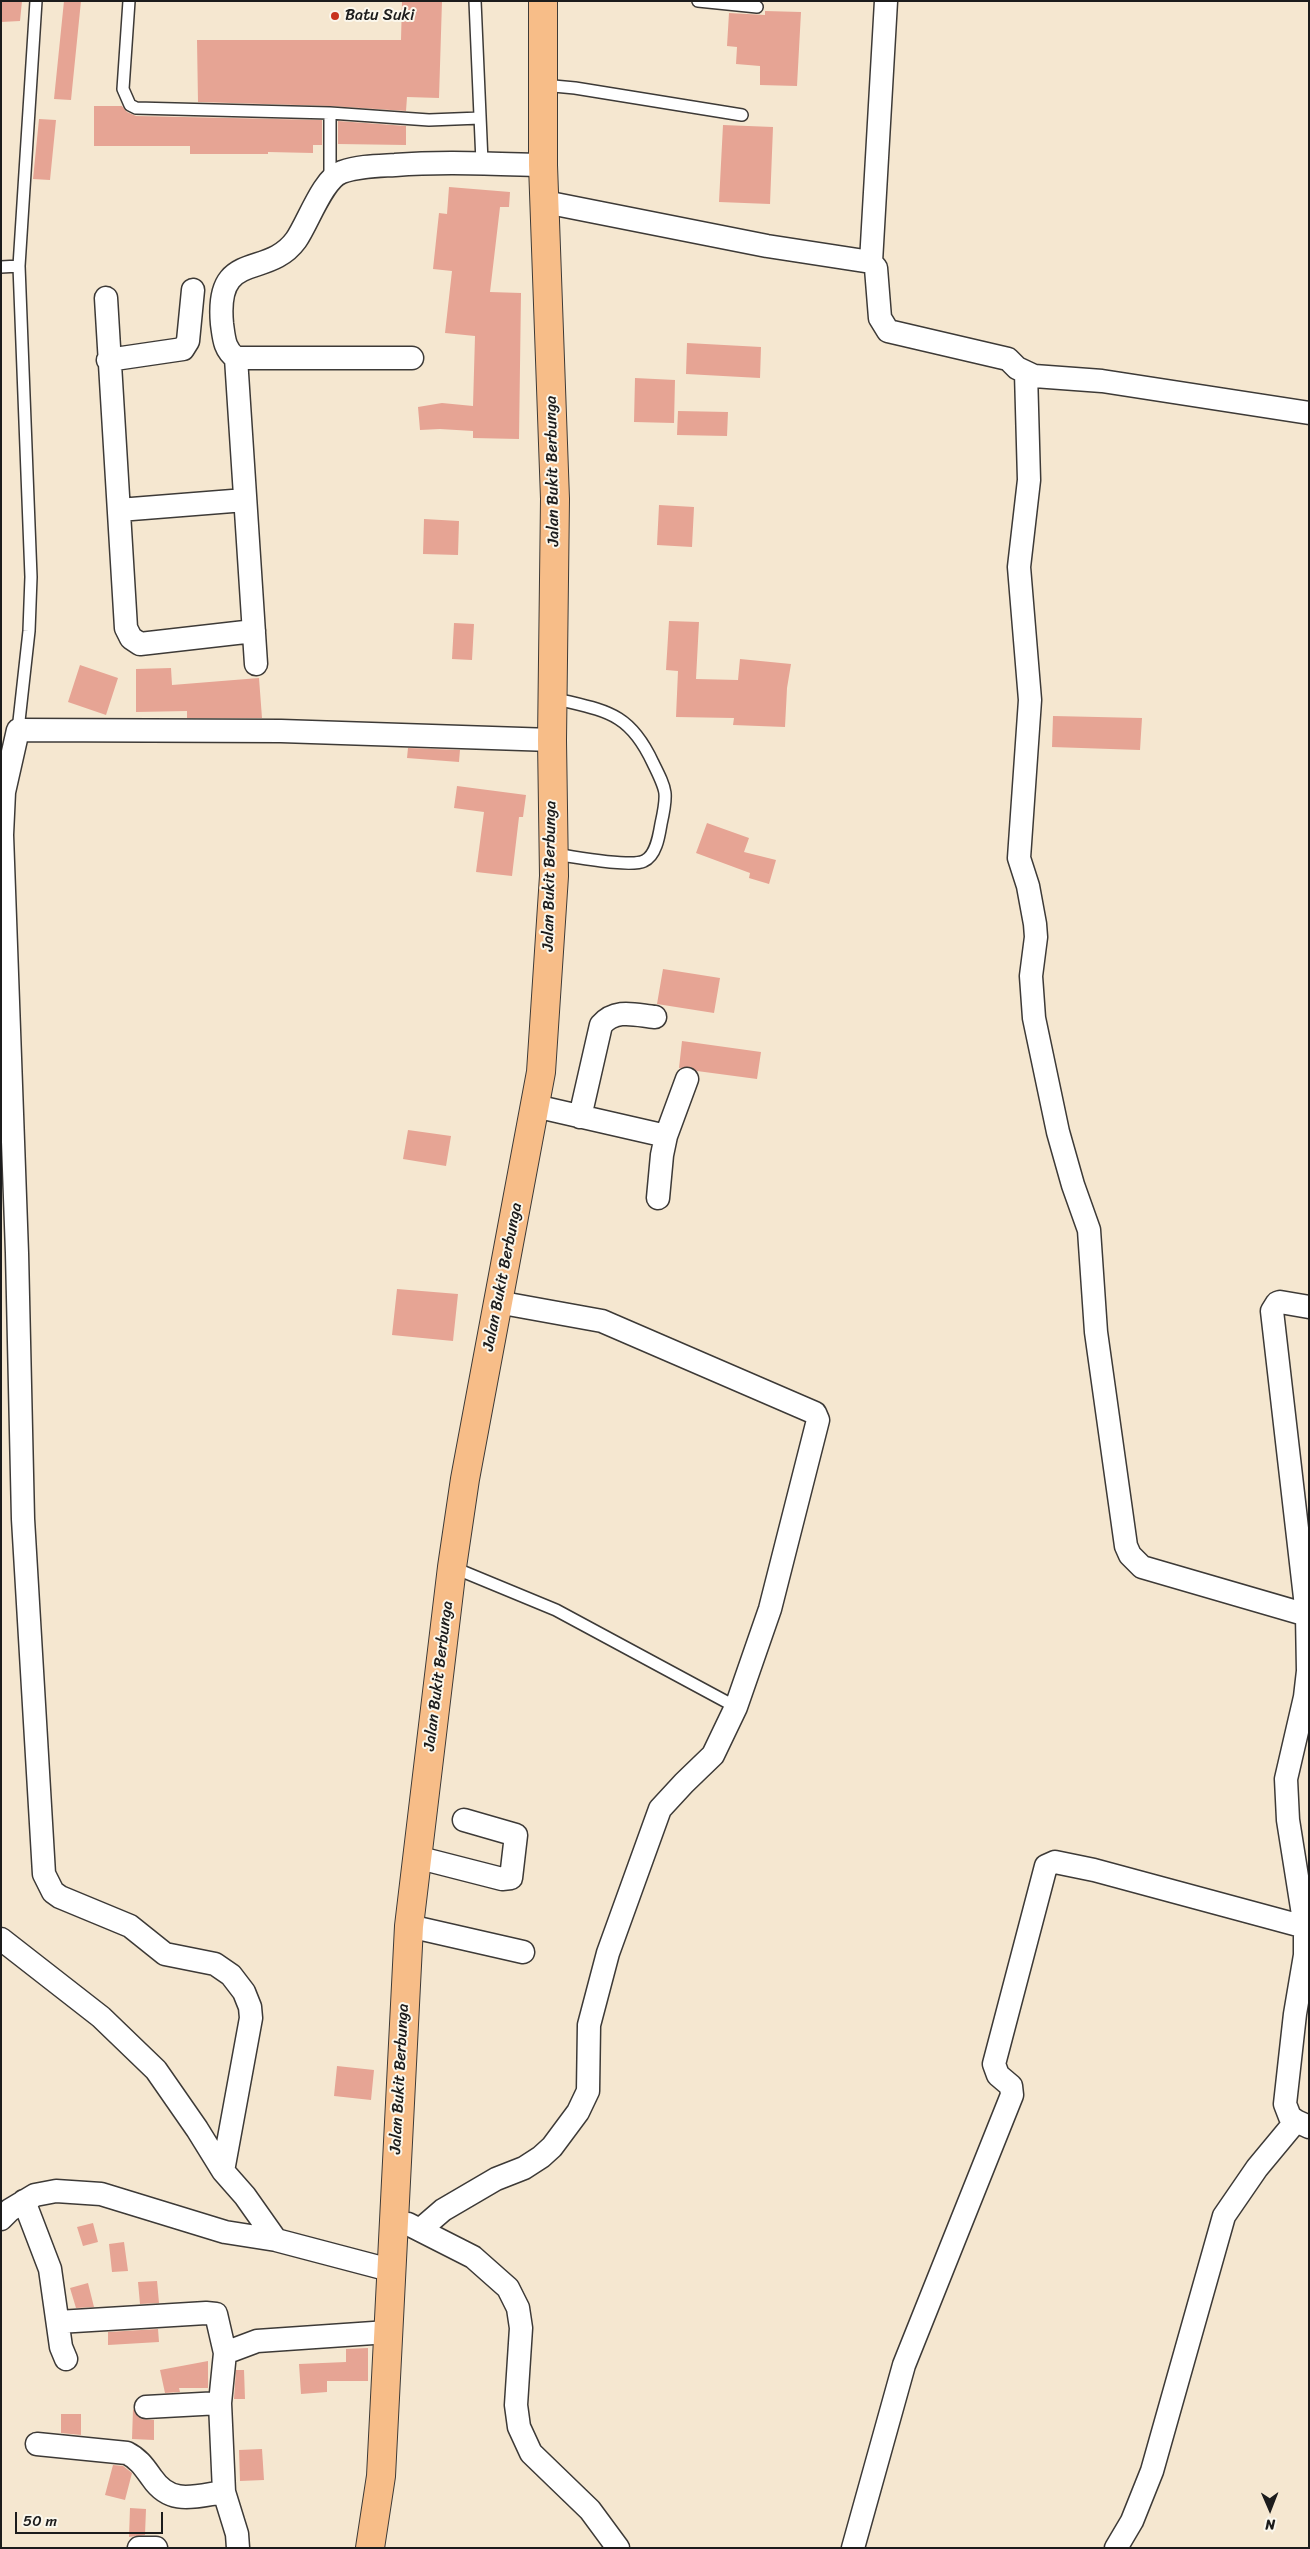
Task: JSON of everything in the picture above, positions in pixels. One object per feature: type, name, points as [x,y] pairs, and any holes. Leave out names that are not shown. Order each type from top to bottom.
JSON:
[{"type":"main road","name":"Jalan Bukit Berbunga","points":[[370,2548],[380,2476],[409,1926],[416,1857],[452,1567],[497,1302],[541,1072],[553,854],[552,740],[555,499],[546,202],[543,165],[543,1]]},
{"type":"street","points":[[870,262],[886,1]]},
{"type":"street","points":[[412,358],[236,358],[229,352],[224,340],[222,322],[221,304],[228,281],[238,271],[277,256],[296,241],[330,180],[340,173],[360,167],[428,163],[482,162],[543,165]]},
{"type":"street","points":[[546,202],[767,246],[870,262],[876,268],[880,318],[888,331],[1008,359],[1026,373],[1034,376],[1102,381],[1309,413]]},
{"type":"street","points":[[108,360],[183,349],[188,341],[192,290]]},
{"type":"street","points":[[106,298],[108,360],[126,628],[132,638],[140,644],[254,631]]},
{"type":"street","points":[[236,358],[256,664]]},
{"type":"street","points":[[1026,373],[1029,480],[1019,567],[1030,700],[1019,858],[1028,886],[1036,936],[1031,976],[1034,1018],[1058,1132],[1088,1230],[1096,1332],[1126,1546],[1130,1555],[1142,1567],[1307,1615]]},
{"type":"street","points":[[119,510],[246,500]]},
{"type":"street","points":[[223,2171],[243,2072],[251,2018],[250,2007],[241,1985],[231,1974],[215,1964],[165,1954],[130,1926],[60,1897],[53,1892],[44,1874],[9,1253],[2,814],[4,792],[18,730],[281,731],[552,740]]},
{"type":"street","points":[[580,1117],[601,1025],[612,1015],[622,1013],[655,1017]]},
{"type":"street","points":[[658,1198],[666,1136],[687,1079]]},
{"type":"street","points":[[535,1106],[666,1136]]},
{"type":"street","points":[[421,2230],[443,2210],[496,2179],[524,2168],[541,2157],[552,2148],[578,2112],[588,2091],[589,2025],[608,1953],[660,1809],[684,1782],[713,1755],[736,1708],[770,1609],[818,1425],[817,1415],[602,1321],[497,1302]]},
{"type":"street","points":[[1116,2548],[1132,2520],[1152,2471],[1224,2216],[1257,2168],[1302,2124],[1290,2117],[1285,2104],[1295,2014],[1305,1955],[1305,1927],[1288,1820],[1286,1779],[1308,1671],[1307,1615],[1272,1311],[1277,1303],[1280,1302],[1309,1307]]},
{"type":"street","points":[[416,1857],[502,1879],[511,1878],[516,1834],[464,1820]]},
{"type":"street","points":[[853,2548],[904,2365],[1012,2095],[1011,2086],[998,2075],[994,2064],[1046,1866],[1056,1862],[1094,1870],[1305,1927]]},
{"type":"street","points":[[409,1926],[524,1952]]},
{"type":"street","points":[[1,1939],[101,2018],[156,2070],[197,2129],[223,2171],[245,2196],[276,2240]]},
{"type":"street","points":[[1,2219],[10,2210],[35,2194],[56,2191],[100,2194],[226,2232],[276,2240],[390,2270]]},
{"type":"street","points":[[24,2201],[50,2269],[61,2347],[66,2359]]},
{"type":"street","points":[[393,2218],[473,2257],[493,2273],[515,2299],[521,2328],[516,2405],[520,2427],[531,2453],[590,2510],[618,2548]]},
{"type":"street","points":[[58,2322],[212,2313],[218,2317],[225,2353],[220,2403],[224,2492],[237,2534],[238,2548]]},
{"type":"street","points":[[225,2353],[256,2341],[388,2332]]},
{"type":"street","points":[[146,2407],[220,2403]]},
{"type":"street","points":[[38,2444],[127,2454],[137,2458],[158,2487],[170,2495],[183,2498],[224,2492]]},
{"type":"street","points":[[138,2548],[156,2548]]},
{"type":"lane","points":[[18,730],[29,631],[32,577],[19,266],[36,1]]},
{"type":"lane","points":[[129,1],[123,89],[130,105],[136,108],[330,113],[429,120],[480,118]]},
{"type":"lane","points":[[475,1],[482,162]]},
{"type":"lane","points":[[698,1],[757,7]]},
{"type":"lane","points":[[543,85],[575,88],[742,114]]},
{"type":"lane","points":[[330,113],[330,180]]},
{"type":"lane","points":[[1,267],[19,266]]},
{"type":"lane","points":[[553,854],[614,862],[637,863],[646,861],[651,856],[658,841],[667,800],[663,783],[643,741],[634,730],[601,710],[554,698]]},
{"type":"lane","points":[[452,1567],[556,1610],[736,1708]]},
{"type":"building","points":[[1,1],[22,1],[20,21],[1,22]]},
{"type":"building","points":[[64,1],[81,1],[71,100],[54,99]]},
{"type":"building","points":[[402,1],[442,1],[439,98],[407,97],[406,111],[330,106],[198,102],[197,40],[401,40]]},
{"type":"building","points":[[765,11],[801,12],[797,86],[760,85],[760,66],[736,64],[737,47],[727,46],[729,13],[765,15]]},
{"type":"building","points":[[94,106],[122,106],[127,112],[136,116],[322,120],[322,145],[313,145],[313,153],[268,152],[268,154],[190,154],[190,146],[94,146]]},
{"type":"building","points":[[39,119],[56,120],[50,180],[33,179]]},
{"type":"building","points":[[338,121],[406,126],[406,145],[338,144]]},
{"type":"building","points":[[723,125],[773,127],[770,204],[719,202]]},
{"type":"building","points":[[449,187],[510,192],[509,207],[500,207],[490,292],[521,293],[519,439],[473,438],[473,431],[420,430],[418,407],[442,403],[473,406],[475,336],[445,333],[452,271],[433,269],[439,213],[447,214]]},
{"type":"building","points":[[687,343],[761,347],[760,378],[686,374]]},
{"type":"building","points":[[635,378],[675,380],[674,423],[634,422]]},
{"type":"building","points":[[678,411],[728,412],[727,436],[677,435]]},
{"type":"building","points":[[659,505],[694,507],[692,547],[657,545]]},
{"type":"building","points":[[424,519],[459,521],[458,555],[423,554]]},
{"type":"building","points":[[669,621],[699,622],[696,679],[738,680],[740,659],[791,664],[787,688],[785,727],[733,725],[734,718],[676,717],[678,671],[666,670]]},
{"type":"building","points":[[454,623],[474,624],[472,660],[452,659]]},
{"type":"building","points":[[80,665],[118,678],[106,715],[68,702]]},
{"type":"building","points":[[171,668],[172,685],[259,678],[262,718],[187,718],[187,711],[136,712],[136,669]]},
{"type":"building","points":[[1053,716],[1142,718],[1140,750],[1052,747]]},
{"type":"building","points":[[408,748],[460,750],[459,762],[407,758]]},
{"type":"building","points":[[457,786],[526,795],[523,817],[519,817],[512,876],[476,872],[484,812],[454,808]]},
{"type":"building","points":[[707,823],[749,838],[744,852],[776,860],[769,884],[749,878],[750,873],[696,853]]},
{"type":"building","points":[[663,969],[720,978],[714,1013],[657,1004]]},
{"type":"building","points":[[682,1041],[761,1052],[757,1079],[697,1071],[691,1067],[679,1068]]},
{"type":"building","points":[[408,1130],[451,1136],[446,1166],[403,1159]]},
{"type":"building","points":[[397,1289],[458,1294],[453,1341],[392,1335]]},
{"type":"building","points":[[337,2066],[374,2070],[371,2100],[334,2096]]},
{"type":"building","points":[[93,2223],[98,2242],[83,2246],[77,2227]]},
{"type":"building","points":[[124,2242],[128,2271],[112,2272],[109,2244]]},
{"type":"building","points":[[157,2281],[159,2303],[140,2304],[138,2282]]},
{"type":"building","points":[[88,2283],[94,2307],[76,2308],[70,2288]]},
{"type":"building","points":[[158,2329],[159,2342],[108,2345],[108,2332]]},
{"type":"building","points":[[368,2348],[368,2381],[327,2381],[327,2392],[301,2394],[299,2364],[346,2362],[346,2349]]},
{"type":"building","points":[[208,2361],[208,2388],[179,2388],[180,2392],[165,2393],[160,2370]]},
{"type":"building","points":[[236,2370],[244,2370],[245,2399],[234,2399]]},
{"type":"building","points":[[133,2409],[141,2419],[154,2420],[154,2440],[132,2439]]},
{"type":"building","points":[[61,2414],[81,2414],[81,2435],[61,2433]]},
{"type":"building","points":[[262,2449],[264,2480],[240,2481],[239,2450]]},
{"type":"building","points":[[113,2465],[123,2466],[132,2473],[125,2500],[105,2495]]},
{"type":"building","points":[[130,2508],[146,2509],[145,2535],[129,2537]]},
{"type":"place","name":"Batu Suki","points":[[335,16]]}]
